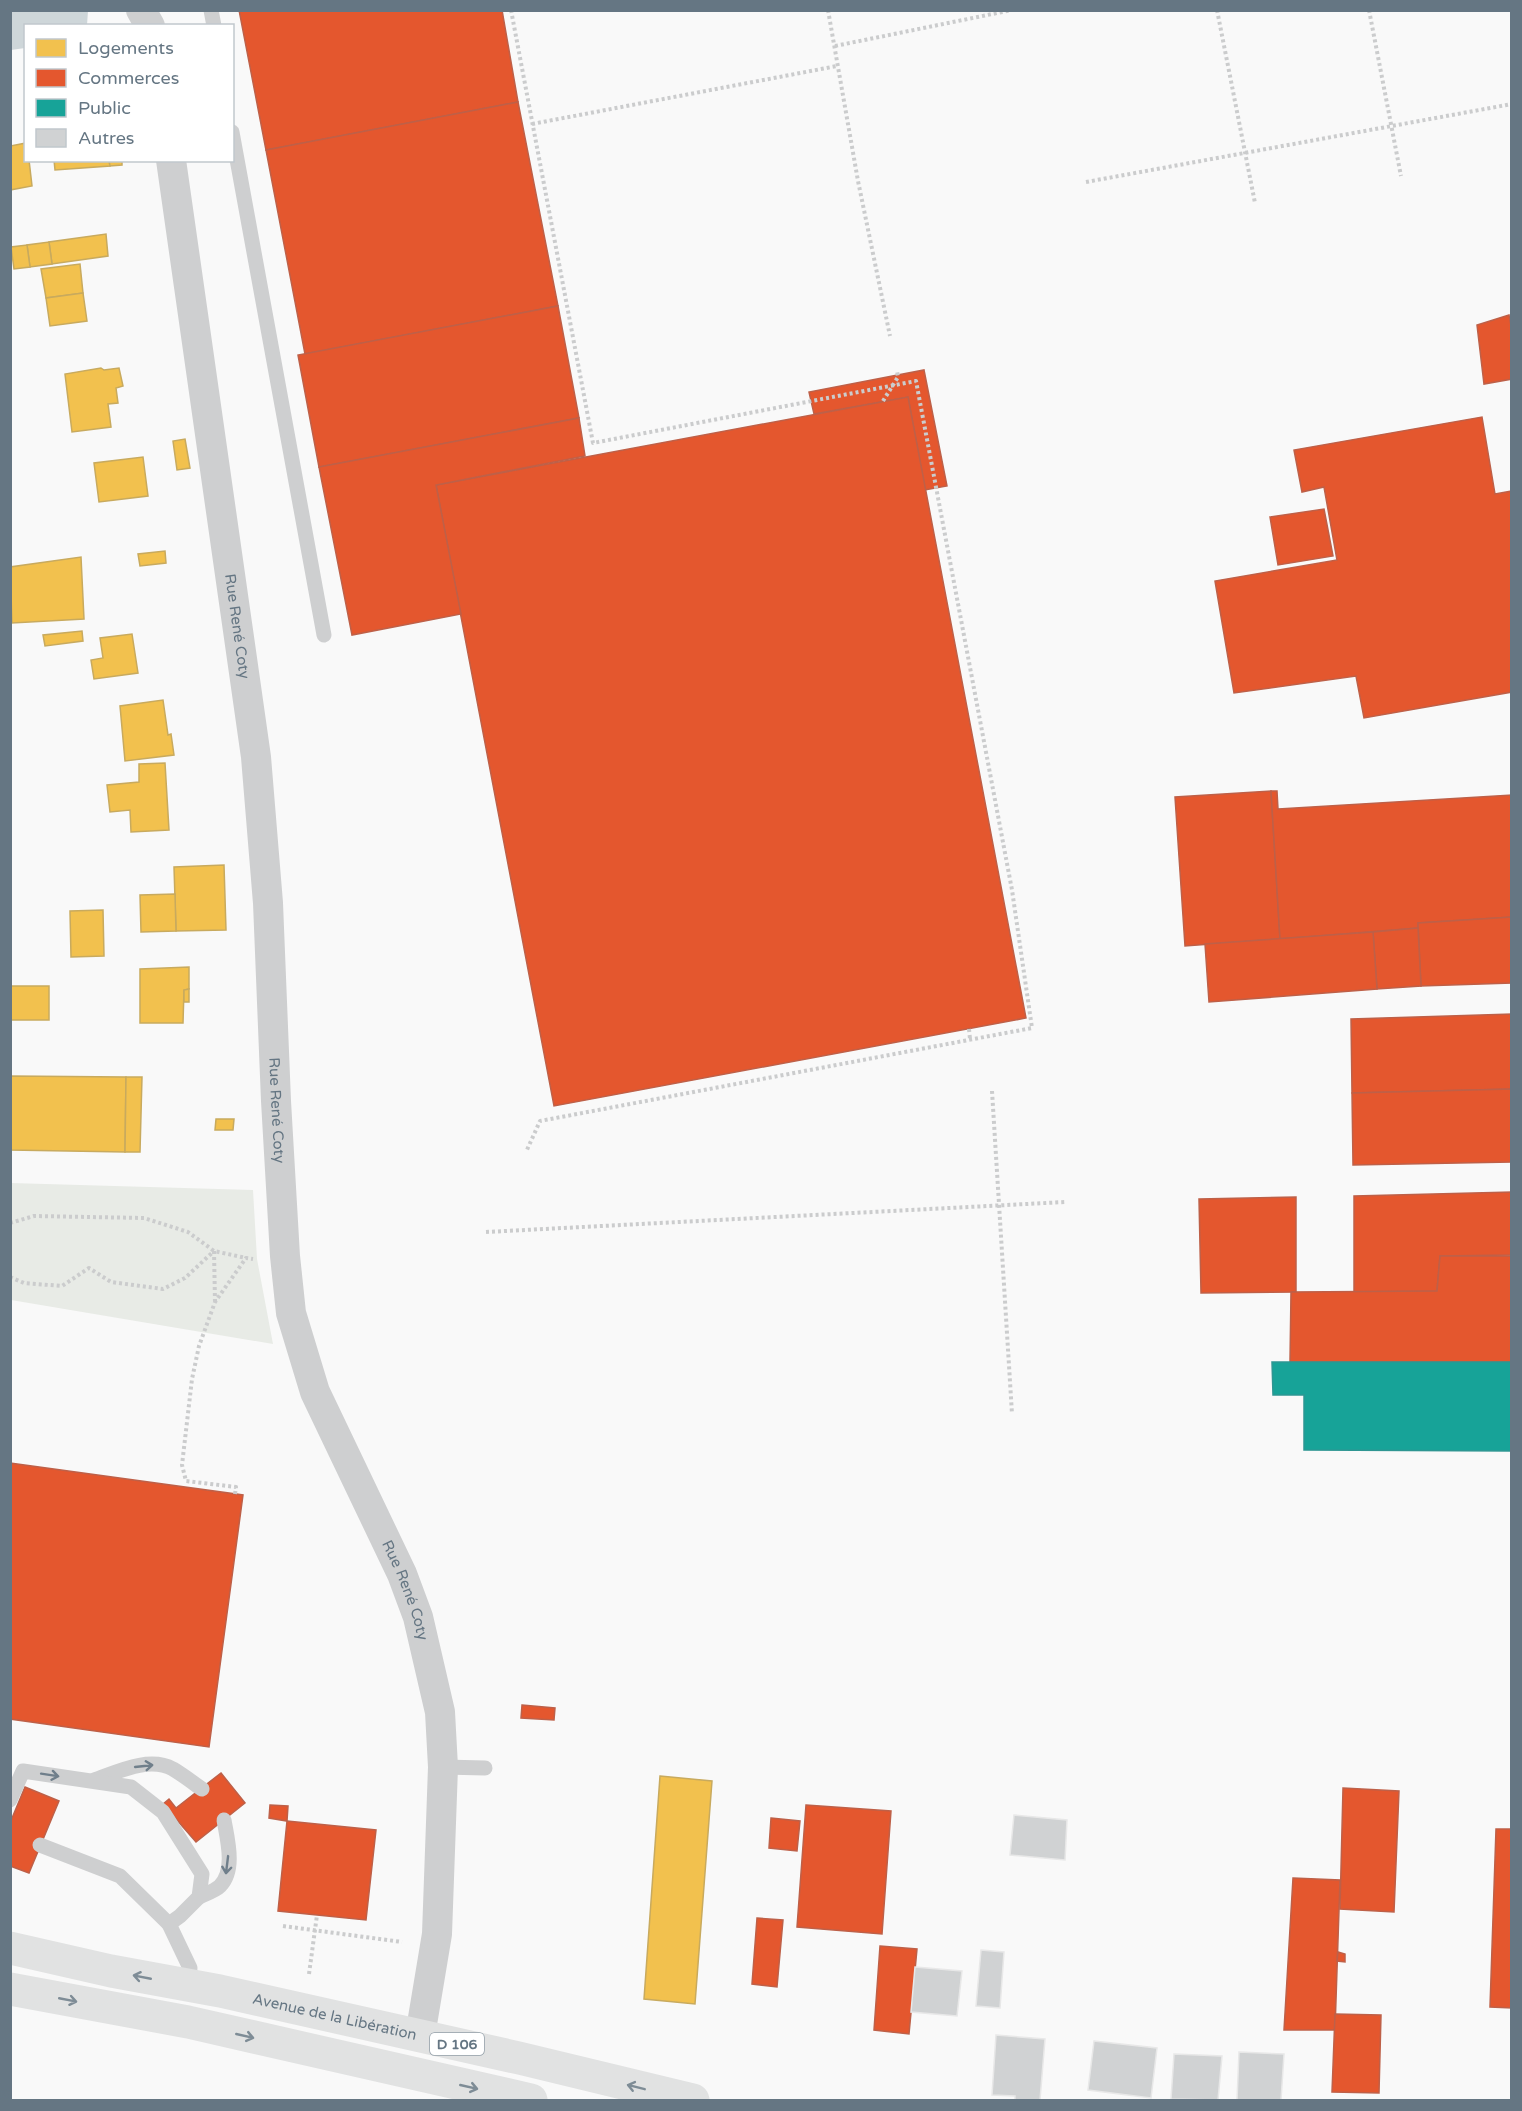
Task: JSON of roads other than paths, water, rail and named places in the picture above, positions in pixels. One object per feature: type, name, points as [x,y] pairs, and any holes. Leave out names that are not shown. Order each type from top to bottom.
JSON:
[{"type":"main road","name":"Avenue de la Libération","points":[[10,1948],[220,1991],[519,2058],[693,2100]]},
{"type":"main road","name":"D 106","points":[[10,1989],[188,2022],[531,2100]]},
{"type":"street","points":[[141,10],[149,24]]},
{"type":"street","name":"Rue René Coty","points":[[171,162],[256,757],[268,903],[276,1101],[285,1256],[291,1313],[315,1392],[402,1574],[418,1617],[440,1712],[443,1767],[437,1934],[420,2036]]},
{"type":"lane","points":[[234,143],[324,634]]},
{"type":"lane","points":[[88,1781],[135,1766],[153,1764],[171,1768],[201,1789]]},
{"type":"lane","points":[[443,1767],[485,1768]]},
{"type":"lane","points":[[10,1800],[23,1771],[131,1787],[163,1812],[202,1874],[199,1897]]},
{"type":"lane","points":[[168,1924],[180,1916],[199,1897],[220,1886],[226,1875],[229,1849],[224,1820]]},
{"type":"lane","points":[[40,1845],[120,1876],[168,1924],[190,1968],[188,1986]]},
{"type":"lane","points":[[412,2074],[420,2036]]}]
